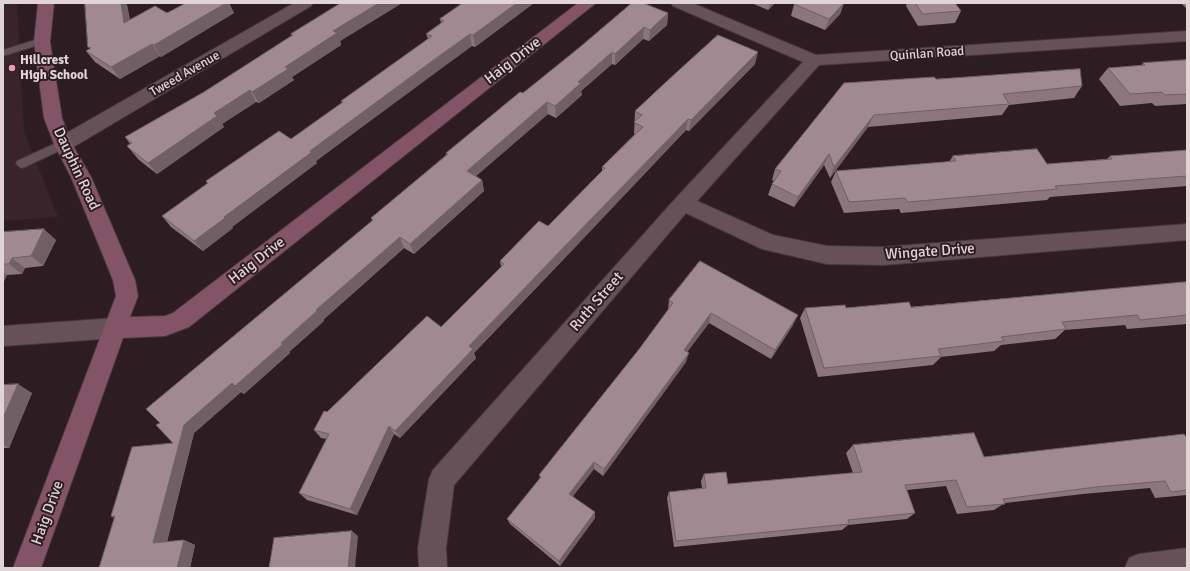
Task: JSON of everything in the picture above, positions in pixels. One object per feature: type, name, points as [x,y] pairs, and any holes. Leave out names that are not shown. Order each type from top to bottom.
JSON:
[{"type":"street","name":"Dauphin Road","points":[[46,3],[42,41],[53,118],[63,144],[81,177],[124,280],[127,296],[116,328]]},
{"type":"street","name":"Tweed Avenue","points":[[63,144],[305,3]]},
{"type":"street","name":"Haig Drive","points":[[27,568],[116,328],[165,326],[181,320],[588,3]]},
{"type":"street","name":"Quinlan Road","points":[[679,3],[814,60],[852,59],[1187,36]]},
{"type":"street","name":"Ruth Street","points":[[432,568],[432,548],[442,479],[683,203],[814,60]]},
{"type":"street","name":"Wingate Drive","points":[[683,203],[769,243],[827,255],[884,256],[1187,232]]},
{"type":"street","points":[[3,336],[116,328]]},
{"type":"street","points":[[1139,568],[1187,562]]},
{"type":"lane","points":[[3,53],[42,41]]},
{"type":"lane","points":[[21,164],[63,144]]},
{"type":"shaded area","name":"Hillcrest High School","points":[[3,3],[17,3],[24,132],[58,217],[3,221]]},
{"type":"building","points":[[85,3],[121,3],[124,23],[155,6],[167,13],[186,3],[226,3],[154,45],[152,44],[111,67],[86,51],[91,48],[88,47]]},
{"type":"building","points":[[341,3],[379,3],[333,31],[337,33],[285,67],[288,69],[252,92],[250,90],[214,113],[217,116],[148,163],[127,146],[132,143],[125,137],[204,92],[293,35],[291,34]]},
{"type":"building","points":[[463,3],[517,3],[473,35],[470,34],[439,56],[310,151],[312,152],[194,241],[162,216],[208,183],[206,181],[279,131],[291,139],[432,36],[426,34],[444,21],[440,19]]},
{"type":"building","points":[[632,3],[643,3],[668,13],[650,30],[644,27],[615,54],[612,52],[578,82],[581,83],[555,106],[547,102],[467,171],[482,180],[410,244],[400,237],[316,310],[317,311],[281,343],[283,344],[235,386],[232,383],[184,425],[153,543],[184,540],[177,568],[99,568],[115,516],[111,516],[132,447],[173,443],[156,425],[160,423],[146,409],[373,220],[371,218],[448,154],[446,153],[520,92],[523,93]]},
{"type":"building","points":[[844,3],[829,19],[794,4]]},
{"type":"building","points":[[916,3],[955,3],[961,11],[923,14]]},
{"type":"building","points":[[718,35],[758,52],[691,120],[688,119],[469,346],[473,349],[395,431],[389,426],[350,509],[299,493],[329,434],[314,430],[324,411],[327,412],[427,316],[441,327],[504,264],[500,261],[539,221],[548,226],[605,168],[602,167],[643,127],[634,122],[642,115],[635,111]]},
{"type":"building","points":[[1187,60],[1187,94],[1165,95],[1162,92],[1130,94],[1108,68],[1145,65],[1143,63]]},
{"type":"building","points":[[1080,69],[1082,86],[1003,94],[1009,104],[874,115],[834,167],[829,154],[798,197],[772,184],[781,171],[775,169],[844,83],[934,77],[936,79]]},
{"type":"building","points":[[1037,149],[1047,164],[1112,159],[1110,156],[1187,150],[1187,176],[1055,186],[1057,189],[908,202],[905,198],[849,202],[836,171],[956,161],[953,156]]},
{"type":"building","points":[[44,229],[31,256],[12,258],[9,264],[3,264],[3,232]]},
{"type":"building","points":[[700,261],[798,315],[775,350],[711,313],[684,350],[689,353],[604,469],[594,462],[569,494],[595,512],[559,561],[507,519],[541,477],[539,475],[640,348],[673,303],[669,300]]},
{"type":"building","points":[[1187,282],[1187,315],[1140,320],[1137,315],[1062,322],[1066,329],[1001,337],[1004,341],[938,349],[941,356],[824,368],[805,308],[845,305],[846,308],[909,302],[911,307]]},
{"type":"building","points":[[18,384],[3,418],[3,385]]},
{"type":"building","points":[[974,433],[984,457],[1184,434],[1187,438],[1187,490],[1171,492],[1165,481],[1096,487],[1003,499],[1005,504],[967,507],[956,480],[905,485],[915,513],[848,520],[849,524],[676,541],[669,492],[706,488],[704,474],[726,472],[728,484],[862,472],[853,445]]},
{"type":"building","points":[[352,531],[348,568],[269,568],[274,538]]},
{"type":"place","name":"Hillcrest High School","points":[[12,68]]}]
